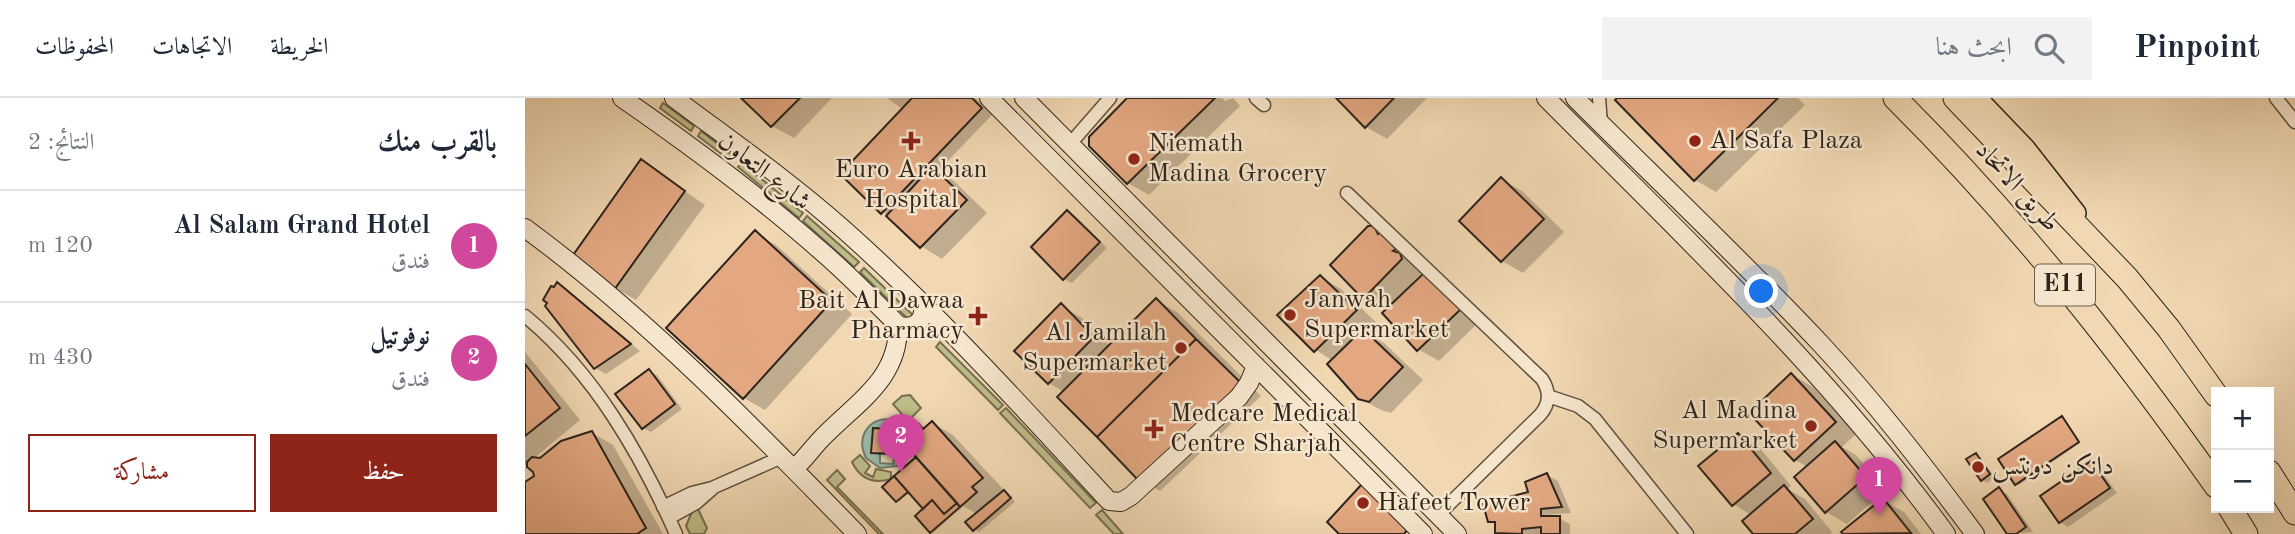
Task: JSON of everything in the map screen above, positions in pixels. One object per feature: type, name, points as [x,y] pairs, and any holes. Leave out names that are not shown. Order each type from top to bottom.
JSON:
[{"type":"highway","name":"طريق الاتحاد","points":[[1895,98],[1983,190],[2084,308],[2211,479]]},
{"type":"highway","name":"طريق الاتحاد","points":[[1955,98],[2096,242],[2158,316],[2211,388]]},
{"type":"highway","points":[[2274,480],[2295,513]]},
{"type":"highway","points":[[2222,513],[2229,534]]},
{"type":"highway","points":[[2233,513],[2246,534]]},
{"type":"main road","points":[[1977,98],[2044,171],[2096,242]]},
{"type":"street","name":"شارع التعاون","points":[[622,98],[691,147],[822,251],[898,325]]},
{"type":"street","name":"شارع التعاون","points":[[674,98],[840,226],[923,305],[1109,501],[1121,502],[1131,496],[1233,404],[1245,390],[1256,366]]},
{"type":"street","points":[[989,98],[1423,534]]},
{"type":"street","points":[[1024,98],[1457,534]]},
{"type":"street","points":[[1070,144],[1109,98]]},
{"type":"street","points":[[1546,98],[1788,344],[1873,440],[1946,534]]},
{"type":"street","points":[[1575,98],[1729,248],[1821,345],[1908,447],[1975,534]]},
{"type":"street","points":[[1599,98],[1601,124]]},
{"type":"street","points":[[2276,98],[2295,122]]},
{"type":"street","points":[[1347,193],[1542,379],[1548,396],[1548,403],[1540,415],[1439,514]]},
{"type":"street","points":[[525,228],[641,324],[788,463],[857,534]]},
{"type":"street","points":[[666,512],[692,493],[788,463],[820,440],[883,379],[895,353],[898,325],[908,328],[918,324],[923,315],[923,305]]},
{"type":"street","points":[[525,316],[568,357],[593,386],[635,453],[676,534]]},
{"type":"street","points":[[1548,396],[1578,405],[1595,419],[1687,534]]},
{"type":"street","points":[[2274,476],[2295,485]]},
{"type":"shaded area","points":[[663,103],[694,126],[691,131],[660,108]]},
{"type":"shaded area","points":[[701,131],[732,155],[728,159],[698,136]]},
{"type":"shaded area","points":[[742,163],[803,213],[799,218],[738,167]]},
{"type":"shaded area","points":[[807,216],[859,262],[854,267],[803,221]]},
{"type":"shaded area","points":[[864,268],[916,318],[912,323],[860,272]]},
{"type":"shaded area","points":[[940,342],[1003,405],[998,410],[936,347]]},
{"type":"shaded area","points":[[910,395],[921,408],[908,421],[893,404],[902,396]]},
{"type":"shaded area","points":[[1006,408],[1096,503],[1090,508],[1000,413]]},
{"type":"shaded area","points":[[889,419],[901,424],[909,434],[898,433],[898,430],[873,428],[880,463],[893,464],[897,445],[905,445],[913,454],[897,466],[880,468],[866,458],[863,437],[869,426]]},
{"type":"shaded area","points":[[860,455],[870,466],[865,473],[873,477],[876,469],[891,472],[891,479],[873,480],[859,473],[852,462]]},
{"type":"shaded area","points":[[837,470],[845,479],[837,487],[883,534],[879,534],[827,480]]},
{"type":"shaded area","points":[[697,507],[707,528],[704,534],[690,534],[686,526]]},
{"type":"shaded area","points":[[1102,510],[1123,534],[1114,534],[1096,515]]},
{"type":"building","points":[[741,98],[800,98],[771,127]]},
{"type":"building","name":"Euro Arabian Hospital","points":[[912,98],[972,98],[982,108],[881,214],[840,174]]},
{"type":"building","points":[[1127,98],[1215,98],[1127,184],[1089,146],[1089,137]]},
{"type":"building","points":[[1336,98],[1394,98],[1365,128]]},
{"type":"building","name":"Al Safa Plaza","points":[[1778,98],[1694,181],[1615,100]]},
{"type":"building","points":[[641,159],[685,191],[614,290],[571,258]]},
{"type":"building","points":[[932,166],[967,200],[920,248],[886,216]]},
{"type":"building","points":[[1501,177],[1544,219],[1501,262],[1459,221]]},
{"type":"building","points":[[1067,210],[1100,242],[1063,280],[1031,247]]},
{"type":"building","points":[[1368,226],[1374,226],[1378,234],[1381,232],[1396,249],[1393,251],[1400,253],[1402,259],[1363,299],[1330,265]]},
{"type":"building","points":[[755,230],[832,301],[743,399],[666,328]]},
{"type":"building","points":[[1425,272],[1461,309],[1417,351],[1382,313]]},
{"type":"building","points":[[1320,275],[1357,310],[1314,352],[1277,315]]},
{"type":"building","points":[[557,282],[631,344],[594,369],[545,306],[547,303],[543,300],[551,286],[554,287]]},
{"type":"building","points":[[1156,298],[1196,339],[1097,437],[1057,397]]},
{"type":"building","points":[[1061,303],[1094,337],[1048,384],[1014,351]]},
{"type":"building","points":[[1363,329],[1403,367],[1369,402],[1358,399],[1327,364]]},
{"type":"building","points":[[1196,339],[1241,383],[1138,480],[1097,437]]},
{"type":"building","points":[[525,364],[560,408],[525,436]]},
{"type":"building","points":[[649,369],[675,404],[642,429],[615,394]]},
{"type":"building","points":[[1791,373],[1836,422],[1794,461],[1749,413]]},
{"type":"building","points":[[2062,416],[2079,442],[2015,485],[1998,459]]},
{"type":"building","points":[[932,421],[983,478],[972,487],[977,492],[960,507],[905,445],[913,439],[909,434],[919,424],[923,429]]},
{"type":"building","points":[[873,428],[898,430],[898,433],[909,434],[913,439],[905,445],[897,445],[897,454],[871,453]]},
{"type":"building","points":[[592,431],[646,528],[637,534],[525,534],[525,482],[534,476],[527,467],[527,462],[532,457],[540,458],[561,441]]},
{"type":"building","points":[[1738,433],[1771,473],[1732,506],[1698,466]]},
{"type":"building","points":[[1835,441],[1866,477],[1825,513],[1794,477]]},
{"type":"building","name":"دانكن دونتس","points":[[1976,453],[1990,474],[1981,481],[1966,459]]},
{"type":"building","points":[[916,457],[957,503],[944,514],[932,500],[923,509],[894,476]]},
{"type":"building","points":[[2091,461],[2110,488],[2059,523],[2040,496]]},
{"type":"building","points":[[1547,473],[1562,507],[1541,509],[1541,516],[1560,516],[1560,534],[1541,534],[1541,527],[1522,529],[1522,534],[1495,533],[1495,522],[1488,522],[1483,504],[1528,492],[1525,482]]},
{"type":"building","points":[[894,476],[908,492],[896,502],[882,487]]},
{"type":"building","name":"Hafeet Tower","points":[[1362,484],[1409,528],[1404,534],[1339,534],[1327,522]]},
{"type":"building","points":[[1784,485],[1813,519],[1795,534],[1753,534],[1742,521]]},
{"type":"building","points":[[1999,487],[2026,527],[2016,534],[2007,534],[1983,499]]},
{"type":"building","points":[[1004,490],[1011,498],[973,531],[965,522]]},
{"type":"building","points":[[1883,498],[1911,533],[1841,532]]},
{"type":"building","points":[[932,500],[944,514],[957,503],[960,507],[930,533],[915,516]]},
{"type":"place","name":"Euro Arabian Hospital","points":[[911,141]]},
{"type":"place","name":"Al Safa Plaza","points":[[1695,141]]},
{"type":"place","name":"Niemath Madina Grocery","points":[[1134,159]]},
{"type":"place","name":"Janwah Supermarket","points":[[1290,315]]},
{"type":"place","name":"Bait Al Dawaa Pharmacy","points":[[978,316]]},
{"type":"place","name":"Al Jamilah Supermarket","points":[[1181,348]]},
{"type":"place","name":"Al Madina Supermarket","points":[[1811,426]]},
{"type":"place","name":"Medcare Medical Centre Sharjah","points":[[1154,429]]},
{"type":"place","name":"دانكن دونتس","points":[[1978,467]]},
{"type":"place","name":"نوفوتيل","points":[[901,472]]},
{"type":"place","name":"Hafeet Tower","points":[[1363,503]]},
{"type":"place","name":"Al Salam Grand Hotel","points":[[1879,515]]}]
